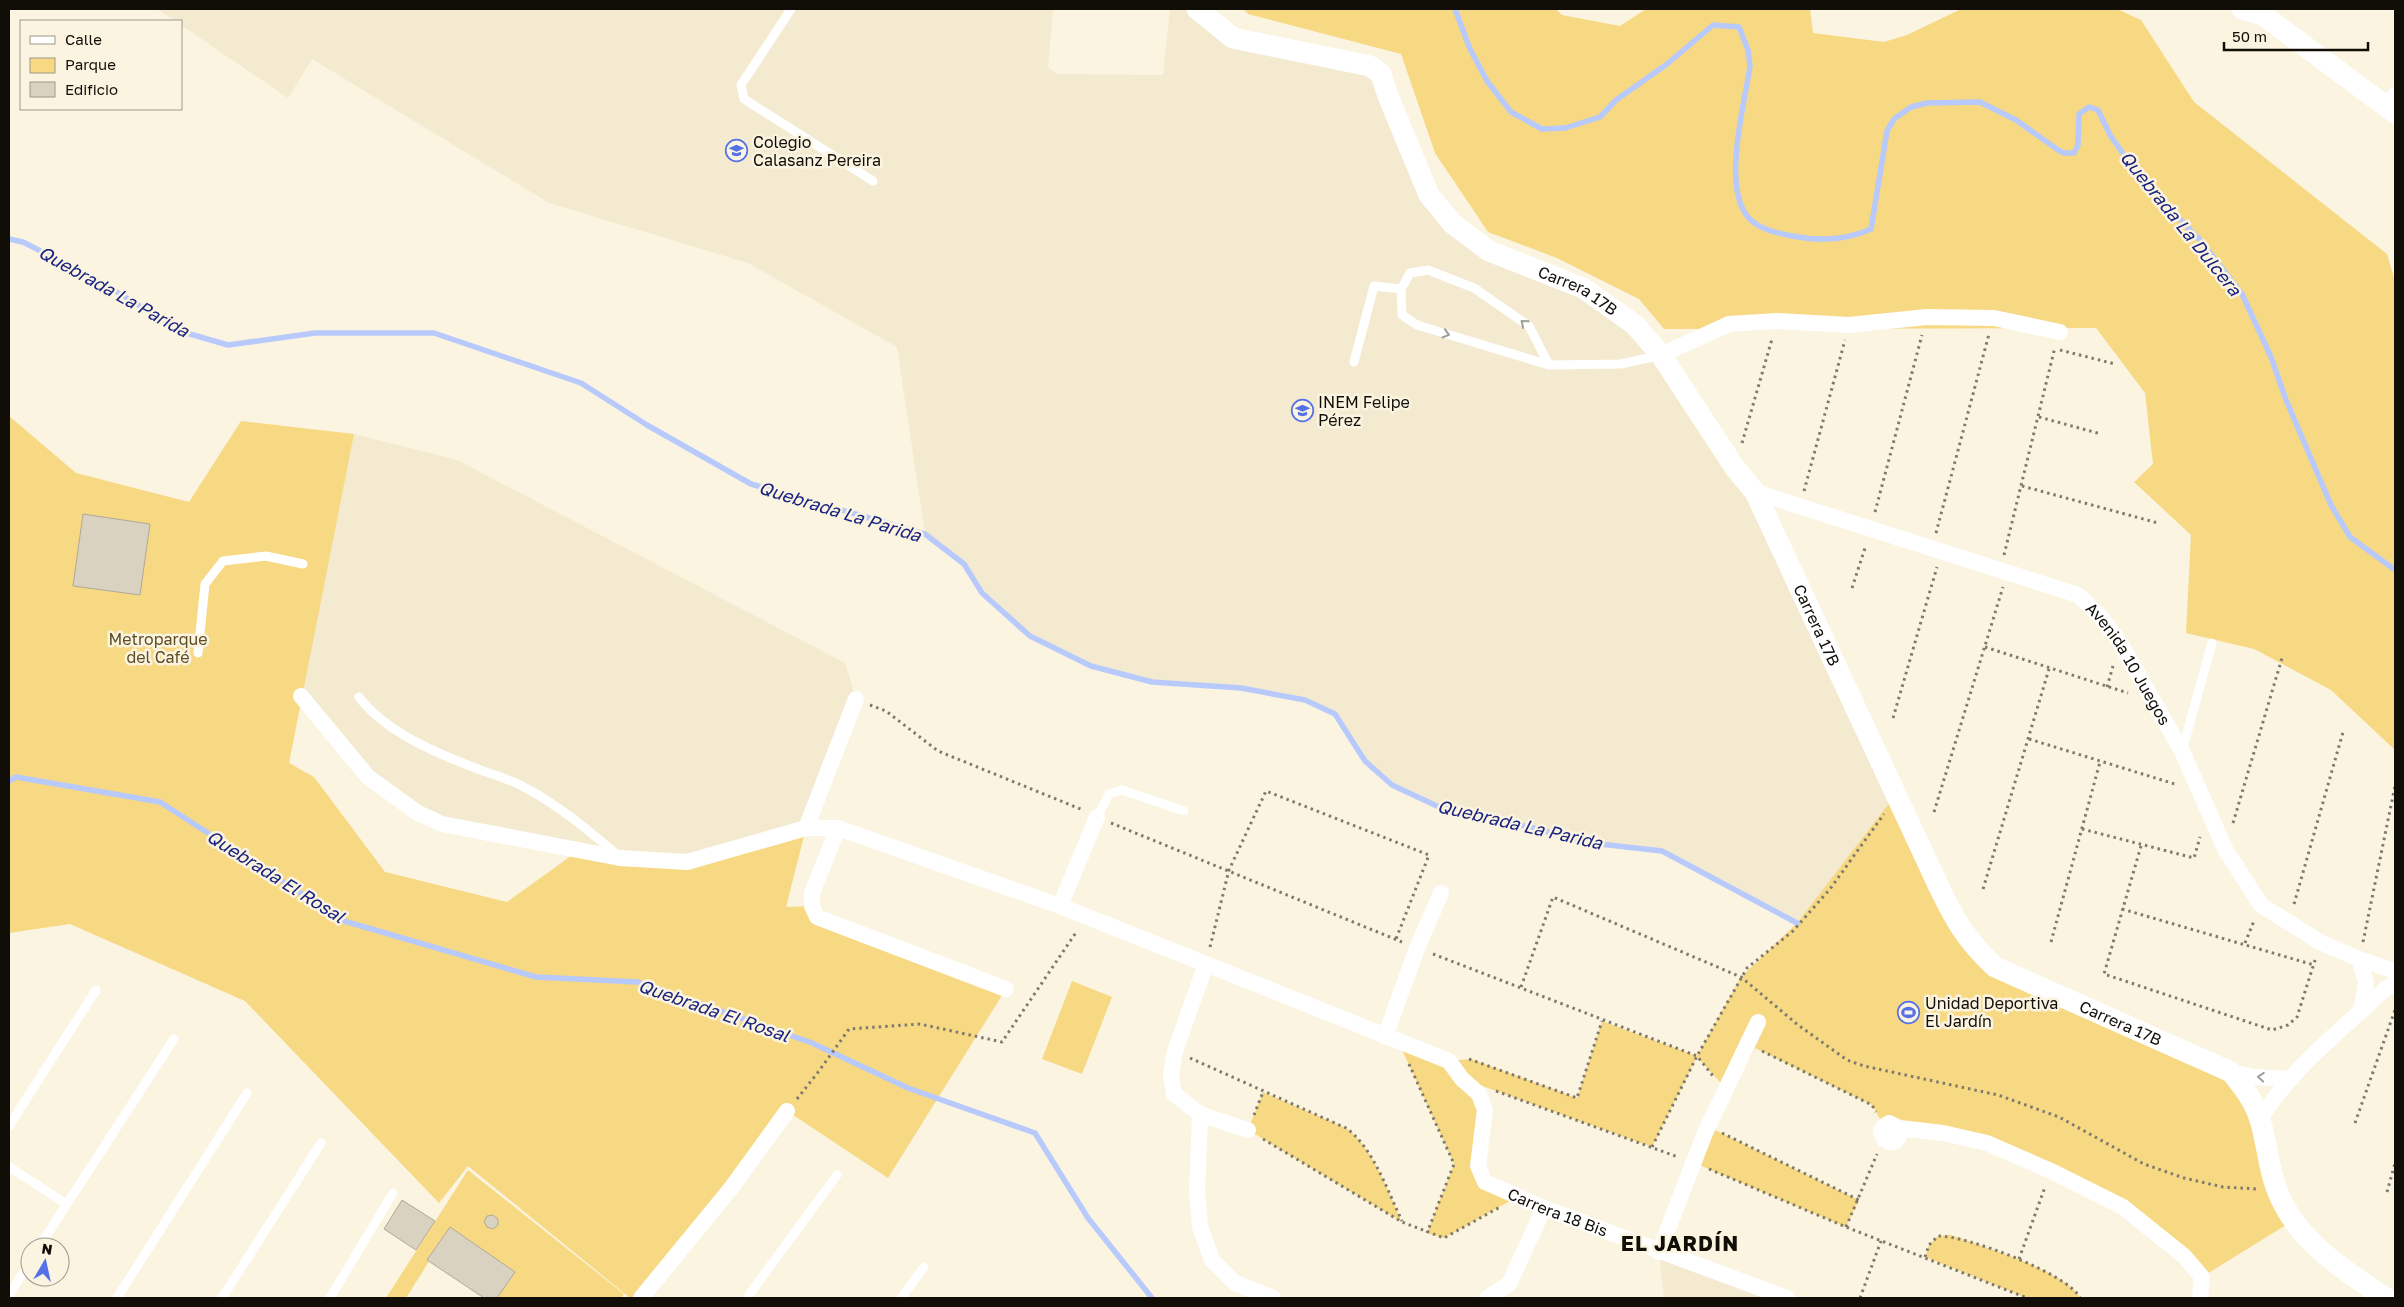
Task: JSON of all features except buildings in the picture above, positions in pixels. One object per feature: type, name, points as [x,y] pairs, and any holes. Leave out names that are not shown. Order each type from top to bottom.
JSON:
[{"type":"street","name":"Carrera 17B","points":[[1196,9],[1233,38],[1370,66],[1381,74],[1388,96],[1429,195],[1453,224],[1488,251],[1583,288],[1635,325],[1661,355],[1735,468],[1755,492],[1958,925],[1974,947],[1995,967],[2231,1072],[2249,1095],[2260,1119],[2276,1188],[2294,1220],[2318,1250],[2348,1274],[2386,1298]]},
{"type":"street","points":[[2242,9],[2263,15],[2392,105]]},
{"type":"street","points":[[1661,355],[1730,324],[1777,321],[1849,325],[1927,317],[1994,318],[2060,332]]},
{"type":"street","name":"Avenida 10 Juegos","points":[[1755,492],[2078,595],[2100,616],[2119,641],[2182,751],[2226,849],[2261,905],[2320,942],[2359,959],[2395,971]]},
{"type":"street","points":[[301,696],[368,777],[418,814],[442,824],[620,858],[686,862],[806,828],[838,828],[1060,906],[1392,1040],[1449,1061]]},
{"type":"street","points":[[806,828],[856,699]]},
{"type":"street","points":[[1060,906],[1097,817]]},
{"type":"street","points":[[838,828],[812,893],[812,906],[818,917],[1006,989]]},
{"type":"street","points":[[1392,1040],[1417,948],[1440,893]]},
{"type":"street","points":[[2359,959],[2366,982],[2361,1012]]},
{"type":"street","points":[[1206,964],[1175,1052],[1171,1075],[1174,1094],[1200,1114],[1248,1130]]},
{"type":"street","points":[[2260,1119],[2273,1099],[2291,1079],[2361,1012],[2395,983]]},
{"type":"street","points":[[1659,1252],[1693,1162],[1758,1022]]},
{"type":"street","name":"Carrera 18 Bis","points":[[1449,1061],[1462,1079],[1479,1094],[1485,1110],[1478,1166],[1485,1182],[1544,1208],[1787,1298]]},
{"type":"street","points":[[2231,1072],[2254,1077],[2291,1079]]},
{"type":"street","points":[[641,1298],[732,1187],[787,1111]]},
{"type":"street","points":[[1200,1114],[1197,1193],[1200,1227],[1212,1260],[1235,1283],[1273,1298]]},
{"type":"street","points":[[1889,1131],[1943,1133],[1987,1143],[2051,1171],[2123,1207],[2184,1256],[2202,1277],[2200,1298]]},
{"type":"street","points":[[1487,1298],[1509,1284],[1544,1208]]},
{"type":"lane","points":[[791,9],[741,85],[744,99],[873,181]]},
{"type":"lane","points":[[1549,365],[1529,326],[1474,288],[1428,270],[1410,274],[1402,289],[1402,314],[1417,325],[1549,365],[1621,364],[1661,355]]},
{"type":"lane","points":[[1354,362],[1374,286],[1402,289]]},
{"type":"lane","points":[[198,653],[205,584],[223,561],[266,556],[303,564]]},
{"type":"lane","points":[[2182,751],[2212,643]]},
{"type":"lane","points":[[359,697],[370,712],[412,739],[448,758],[523,786],[578,821],[620,858]]},
{"type":"lane","points":[[1097,817],[1108,794],[1122,790],[1184,811]]},
{"type":"lane","points":[[9,1126],[96,990]]},
{"type":"lane","points":[[45,1237],[65,1203],[174,1039]]},
{"type":"lane","points":[[117,1298],[247,1093]]},
{"type":"lane","points":[[222,1298],[321,1143]]},
{"type":"lane","points":[[9,1167],[65,1203]]},
{"type":"lane","points":[[749,1298],[749,1295],[838,1175]]},
{"type":"lane","points":[[330,1298],[393,1193]]},
{"type":"lane","points":[[901,1298],[924,1267]]},
{"type":"lane","points":[[9,1296],[20,1278]]},
{"type":"path","points":[[1852,588],[1871,528],[1927,317]]},
{"type":"path","points":[[1893,718],[1937,550],[1994,318]]},
{"type":"path","points":[[1735,468],[1777,321]]},
{"type":"path","points":[[1800,506],[1849,325]]},
{"type":"path","points":[[1934,812],[1985,647],[2060,332]]},
{"type":"path","points":[[2055,349],[2115,364]]},
{"type":"path","points":[[2039,417],[2101,434]]},
{"type":"path","points":[[2022,486],[2158,523]]},
{"type":"path","points":[[1985,647],[2049,669],[2152,700]]},
{"type":"path","points":[[2226,849],[2282,658]]},
{"type":"path","points":[[1983,890],[2049,669]]},
{"type":"path","points":[[856,699],[886,711],[938,751],[1075,807]]},
{"type":"path","points":[[2288,922],[2343,732]]},
{"type":"path","points":[[2029,739],[2100,762],[2198,790]]},
{"type":"path","points":[[2051,942],[2100,762]]},
{"type":"path","points":[[2359,959],[2395,786]]},
{"type":"path","points":[[1097,817],[1229,870],[1396,939],[1429,855],[1266,791],[1229,870],[1206,964]]},
{"type":"path","points":[[1652,1146],[1697,1056],[1747,968],[1793,931],[1830,889],[1897,793]]},
{"type":"path","points":[[2082,829],[2141,846],[2194,858]]},
{"type":"path","points":[[2141,846],[2104,974],[2272,1030],[2288,1025],[2297,1016],[2320,942]]},
{"type":"path","points":[[1521,987],[1553,897],[1741,977],[1798,1025],[1848,1060],[1864,1066],[1998,1095],[2059,1117],[2144,1164],[2184,1178],[2223,1187],[2250,1190],[2276,1188]]},
{"type":"path","points":[[2245,944],[2261,905]]},
{"type":"path","points":[[2122,909],[2314,965]]},
{"type":"path","points":[[787,1111],[849,1029],[920,1024],[1002,1042],[1086,918]]},
{"type":"path","points":[[1417,948],[1521,987],[1602,1021],[1697,1056]]},
{"type":"path","points":[[2355,1123],[2395,1010]]},
{"type":"path","points":[[1449,1061],[1471,1059],[1577,1098],[1602,1021]]},
{"type":"path","points":[[1392,1040],[1454,1164],[1427,1233]]},
{"type":"path","points":[[1755,1048],[1872,1105],[1889,1131],[1846,1227]]},
{"type":"path","points":[[1175,1052],[1346,1128],[1356,1135],[1366,1149],[1402,1222]]},
{"type":"path","points":[[1462,1079],[1652,1146],[1846,1227],[2026,1298]]},
{"type":"path","points":[[1263,1092],[1248,1130],[1402,1222],[1427,1233],[1444,1238],[1517,1197]]},
{"type":"path","points":[[1714,1130],[1859,1200]]},
{"type":"path","points":[[2387,1192],[2395,1163]]},
{"type":"path","points":[[2019,1259],[2051,1171]]},
{"type":"path","points":[[1925,1257],[1929,1245],[1938,1236],[1951,1235],[2019,1259],[2065,1282],[2080,1298]]},
{"type":"path","points":[[1860,1298],[1881,1241]]},
{"type":"shaded area","name":"INEM Felipe Pérez","points":[[157,9],[1053,9],[1048,67],[1057,74],[1163,75],[1170,9],[1197,9],[1222,31],[1370,66],[1453,224],[1635,325],[1735,468],[1897,793],[1797,923],[1662,851],[1582,842],[1538,829],[1439,807],[1392,785],[1365,761],[1335,714],[1305,700],[1241,688],[1152,682],[1091,666],[1030,636],[982,593],[964,564],[925,534],[897,347],[748,263],[549,203],[312,59],[288,98],[182,26],[182,20],[174,20]]},
{"type":"shaded area","points":[[354,434],[457,460],[845,663],[856,699],[806,828],[687,862],[442,824],[368,777],[301,696]]},
{"type":"shaded area","points":[[1659,1252],[1787,1298],[1664,1298]]},
{"type":"green space","points":[[1243,9],[1556,9],[1562,15],[1620,26],[1646,9],[1810,9],[1813,33],[1884,42],[1907,35],[1961,9],[2117,9],[2141,20],[2194,102],[2387,254],[2395,281],[2395,750],[2331,690],[2254,649],[2186,633],[2191,535],[2134,482],[2153,464],[2145,393],[2096,328],[1664,329],[1639,299],[1557,258],[1488,232],[1435,153],[1401,54],[1248,14]]},
{"type":"green space","name":"Metroparque del Café","points":[[9,416],[76,473],[189,502],[241,421],[354,434],[289,763],[314,777],[385,872],[507,902],[571,856],[677,862],[806,828],[786,907],[812,906],[1006,989],[888,1178],[787,1111],[641,1298],[630,1298],[468,1166],[439,1203],[245,1001],[70,924],[9,933]]},
{"type":"green space","name":"Unidad Deportiva El Jardín","points":[[1897,793],[1974,947],[2231,1072],[2294,1220],[2202,1277],[2123,1207],[1987,1143],[1884,1126],[1872,1105],[1755,1048],[1731,1094],[1697,1057],[1652,1147],[1463,1079],[1479,1094],[1478,1165],[1517,1197],[1444,1238],[1427,1233],[1454,1164],[1399,1043],[1449,1061],[1471,1059],[1577,1098],[1602,1021],[1697,1056],[1741,977],[1797,923]]},
{"type":"green space","points":[[1072,981],[1112,997],[1082,1074],[1042,1059]]},
{"type":"green space","points":[[1263,1092],[1346,1128],[1356,1136],[1379,1171],[1402,1222],[1248,1130]]},
{"type":"green space","points":[[1715,1130],[1859,1200],[1846,1227],[1697,1164]]},
{"type":"green space","points":[[468,1170],[624,1294],[621,1298],[497,1298],[515,1272],[450,1228],[406,1298],[386,1298]]},
{"type":"green space","points":[[1951,1235],[2041,1269],[2072,1288],[2080,1298],[2027,1298],[1925,1257],[1929,1245],[1938,1236]]},
{"type":"waterway","name":"Quebrada La Dulcera","points":[[1455,9],[1470,49],[1487,81],[1511,112],[1542,129],[1565,128],[1600,117],[1616,100],[1667,64],[1713,25],[1739,27],[1748,50],[1750,66],[1736,150],[1738,195],[1744,212],[1756,224],[1764,229],[1802,238],[1842,237],[1871,229],[1887,131],[1894,119],[1911,107],[1927,103],[1980,102],[2016,120],[2064,153],[2074,153],[2078,145],[2079,114],[2089,107],[2098,110],[2110,135],[2126,158],[2161,200],[2200,240],[2242,294],[2271,357],[2286,400],[2331,505],[2350,537],[2395,570]]},
{"type":"waterway","name":"Quebrada La Parida","points":[[9,239],[23,242],[95,279],[183,332],[228,345],[315,333],[434,333],[581,383],[647,425],[751,484],[925,534],[964,564],[982,593],[1030,636],[1091,666],[1152,682],[1241,688],[1305,700],[1335,714],[1365,761],[1392,785],[1439,807],[1538,829],[1582,842],[1662,851],[1797,923]]},
{"type":"waterway","name":"Quebrada El Rosal","points":[[9,781],[16,777],[160,802],[344,921],[536,977],[638,982],[812,1043],[908,1088],[1035,1133],[1088,1218],[1152,1298]]},
{"type":"place","name":"Colegio Calasanz Pereira","points":[[737,151]]},
{"type":"place","name":"INEM Felipe Pérez","points":[[1302,411]]},
{"type":"place","name":"Unidad Deportiva El Jardín","points":[[1909,1012]]},
{"type":"district","name":"EL JARDÍN","points":[[1680,1243]]}]
